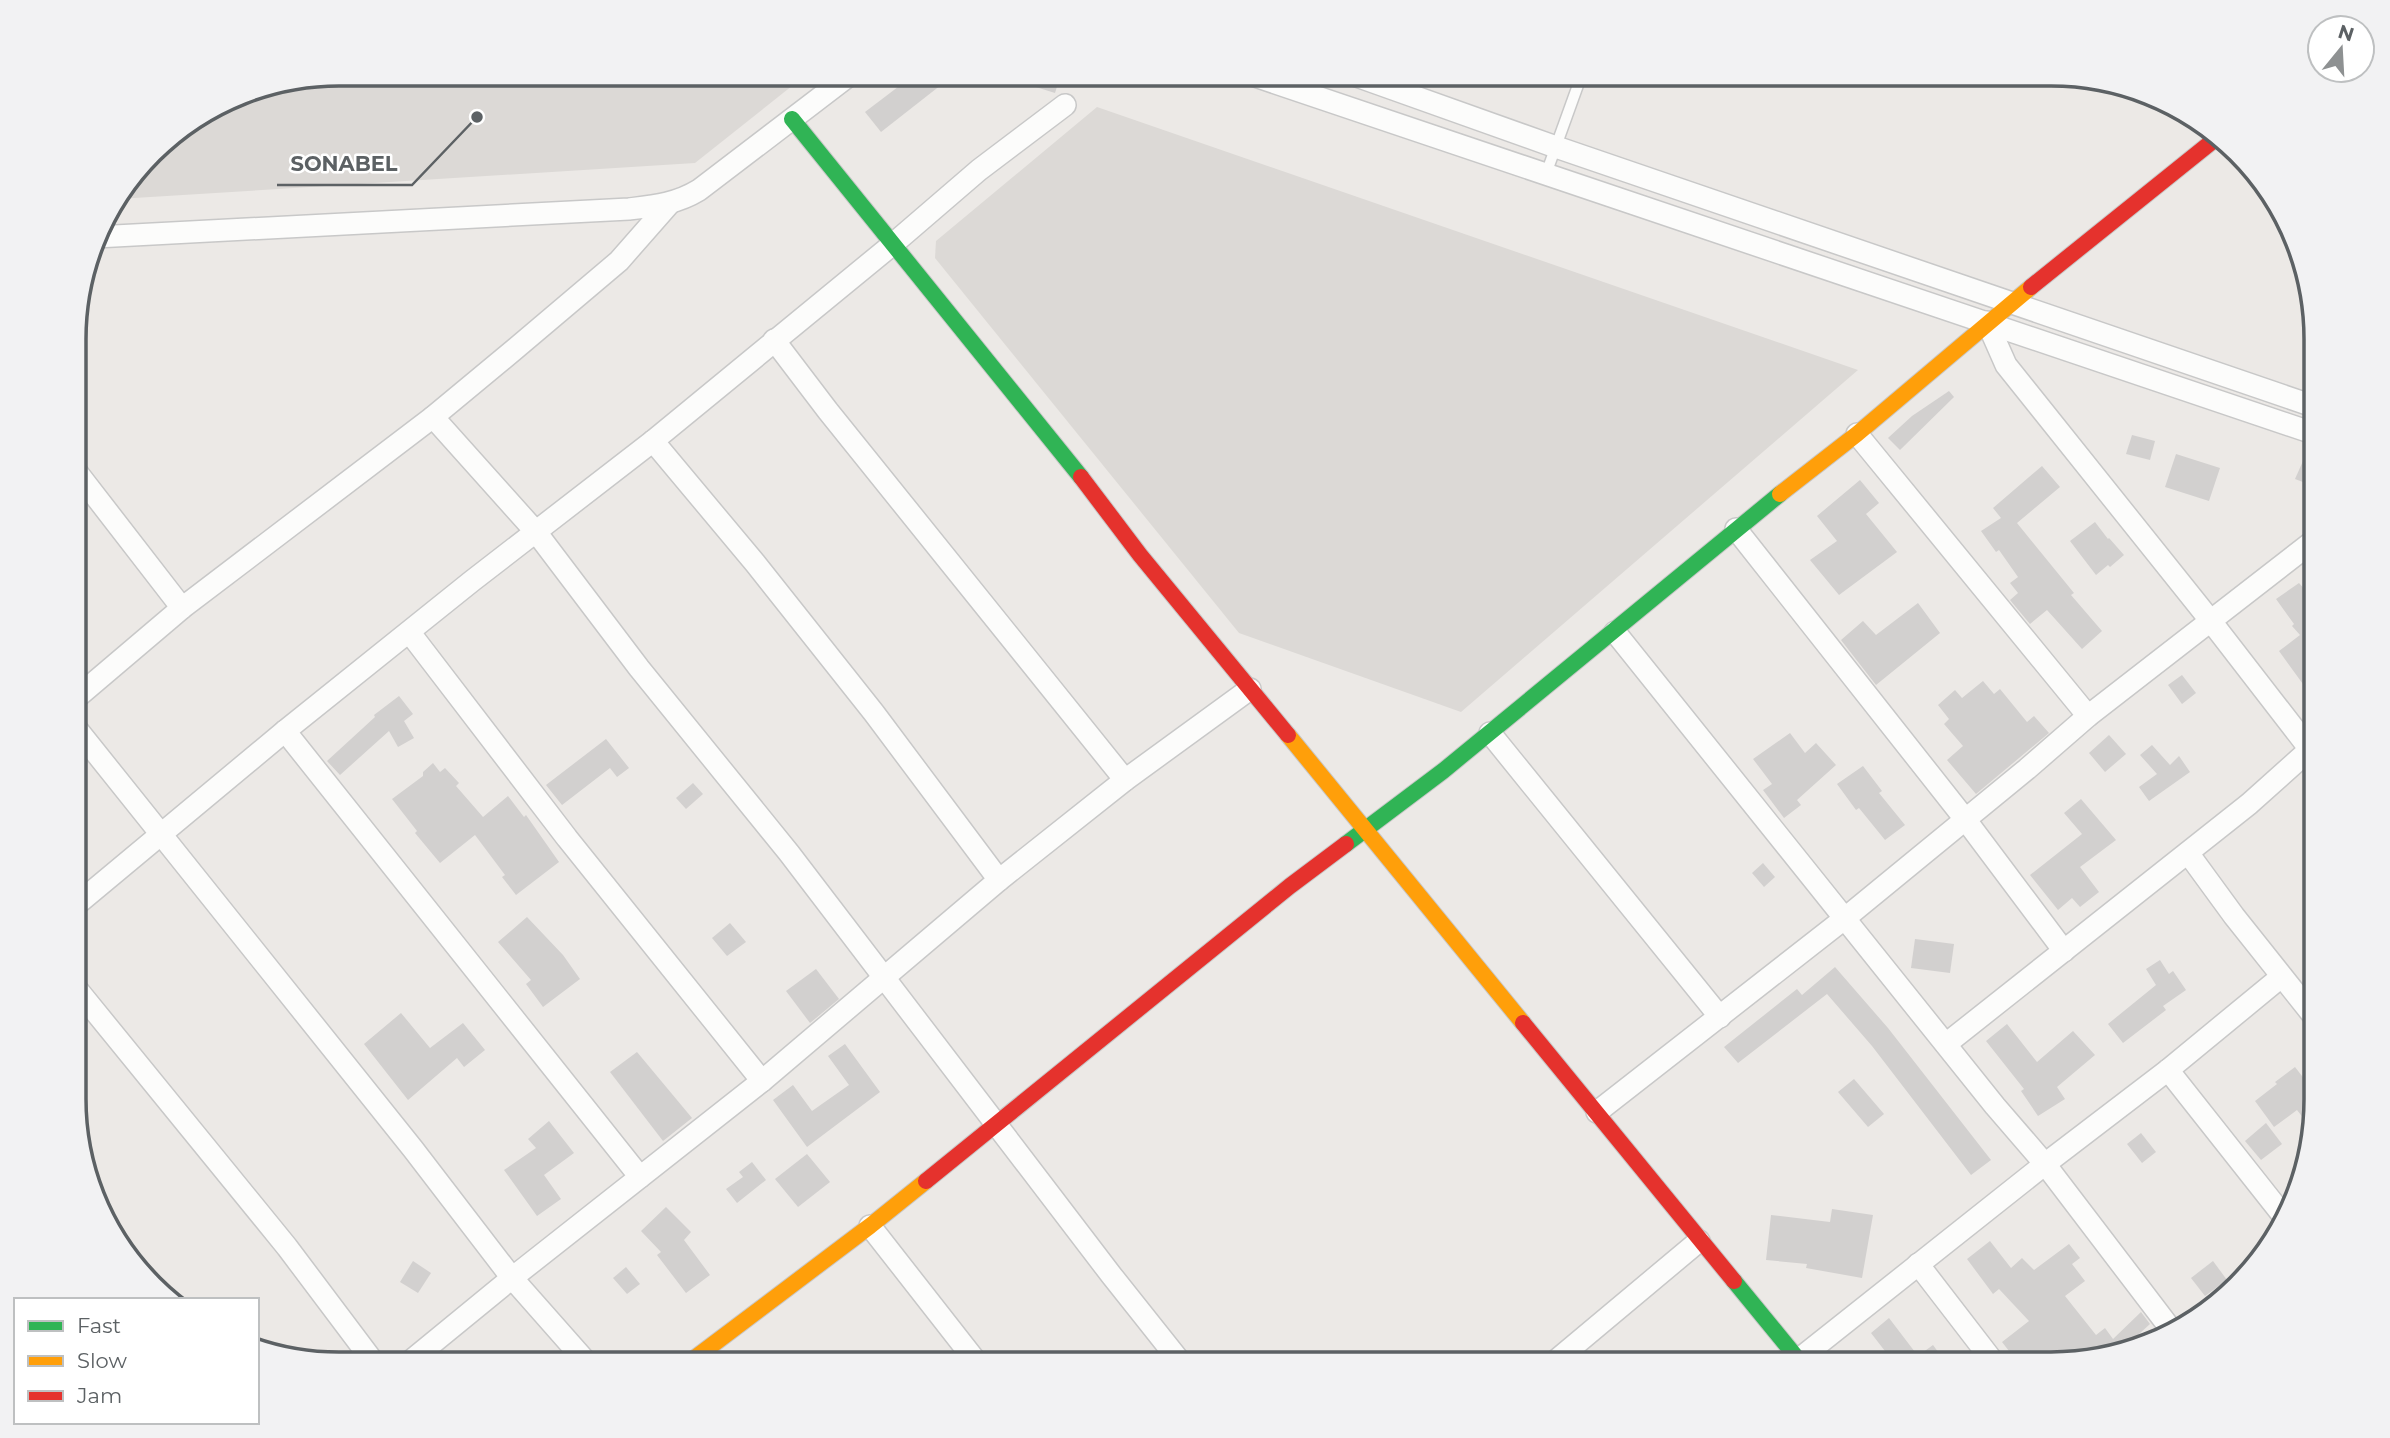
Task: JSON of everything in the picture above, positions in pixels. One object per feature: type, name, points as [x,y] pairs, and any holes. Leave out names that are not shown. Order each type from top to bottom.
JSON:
[{"type":"street","points":[[108,236],[629,209],[669,204],[699,190],[835,86]]},
{"type":"street","points":[[1285,86],[2304,430]]},
{"type":"street","points":[[1385,86],[2304,403]]},
{"type":"street","points":[[86,897],[285,732],[653,441],[979,170],[1065,105]]},
{"type":"street","points":[[792,119],[1063,454],[1140,555],[1597,1112],[1790,1352]]},
{"type":"street","points":[[704,1352],[870,1226],[996,1122],[1364,830],[1443,771],[1615,632],[1736,529],[1857,434],[1987,322],[2211,143]]},
{"type":"street","points":[[86,690],[182,608],[433,417],[619,261],[669,204]]},
{"type":"street","points":[[1987,322],[2006,365],[2304,738]]},
{"type":"street","points":[[774,340],[1125,780]]},
{"type":"street","points":[[433,417],[536,532],[639,668],[789,853],[1172,1352]]},
{"type":"street","points":[[1857,434],[2088,716]]},
{"type":"street","points":[[653,441],[755,563],[874,713],[999,880]]},
{"type":"street","points":[[86,484],[182,608]]},
{"type":"street","points":[[1736,529],[1965,819],[2064,951]]},
{"type":"street","points":[[1597,1112],[1844,919],[2088,716],[2304,548]]},
{"type":"street","points":[[1615,632],[1844,919],[2045,1164],[2167,1324]]},
{"type":"street","points":[[410,633],[567,838],[762,1081]]},
{"type":"street","points":[[422,1352],[762,1081],[999,880],[1125,780],[1250,688]]},
{"type":"street","points":[[285,732],[640,1177]]},
{"type":"street","points":[[1490,733],[1720,1017]]},
{"type":"street","points":[[86,742],[413,1149],[512,1278],[577,1352]]},
{"type":"street","points":[[1946,1044],[2304,758]]},
{"type":"street","points":[[2188,853],[2304,1005]]},
{"type":"street","points":[[1810,1352],[1918,1264],[2168,1070],[2281,976]]},
{"type":"street","points":[[86,1000],[287,1247],[366,1352]]},
{"type":"street","points":[[2168,1070],[2279,1210]]},
{"type":"street","points":[[870,1226],[962,1352]]},
{"type":"street","points":[[1582,1352],[1699,1241]]},
{"type":"street","points":[[1918,1264],[1986,1352]]},
{"type":"lane","points":[[1546,174],[1578,86]]},
{"type":"shaded area","points":[[792,86],[695,163],[128,198],[160,160],[198,128],[258,99],[306,88]]},
{"type":"shaded area","points":[[1097,107],[1858,370],[1461,712],[1239,633],[935,258],[936,241]]},
{"type":"building","points":[[899,86],[940,86],[881,132],[865,112]]},
{"type":"building","points":[[1033,86],[1057,86],[1055,93]]},
{"type":"building","points":[[1949,391],[1954,397],[1900,450],[1888,438],[1912,416]]},
{"type":"building","points":[[2132,435],[2155,441],[2150,460],[2126,454]]},
{"type":"building","points":[[2176,454],[2220,468],[2209,501],[2165,487]]},
{"type":"building","points":[[2303,461],[2304,461],[2304,482],[2295,479]]},
{"type":"building","points":[[2042,466],[2060,487],[2017,523],[2102,631],[2082,649],[2047,610],[2030,624],[2010,600],[2018,593],[2010,583],[2018,577],[1999,550],[1996,552],[1981,531],[2001,518],[1993,508]]},
{"type":"building","points":[[1860,480],[1879,503],[1866,514],[1897,552],[1839,595],[1810,560],[1837,541],[1817,516]]},
{"type":"building","points":[[2095,522],[2124,555],[2096,575],[2070,541]]},
{"type":"building","points":[[2299,583],[2304,589],[2304,685],[2279,651],[2300,635],[2276,599]]},
{"type":"building","points":[[1918,603],[1940,633],[1876,685],[1841,640],[1863,621],[1876,635]]},
{"type":"building","points":[[2182,675],[2196,693],[2182,704],[2168,685]]},
{"type":"building","points":[[1983,681],[1994,694],[2000,689],[2027,722],[2034,716],[2049,733],[1976,794],[1947,760],[1963,746],[1944,724],[1949,719],[1938,705],[1955,690],[1962,698]]},
{"type":"building","points":[[399,696],[413,714],[404,721],[414,738],[398,747],[389,731],[340,775],[327,761],[375,717],[374,715]]},
{"type":"building","points":[[1790,733],[1805,753],[1816,743],[1836,765],[1797,800],[1801,805],[1784,818],[1763,790],[1772,784],[1753,759]]},
{"type":"building","points":[[2109,735],[2126,754],[2105,772],[2089,753]]},
{"type":"building","points":[[606,739],[629,768],[617,777],[610,768],[562,805],[546,785]]},
{"type":"building","points":[[2152,745],[2170,765],[2179,756],[2190,772],[2149,801],[2139,787],[2157,774],[2140,755]]},
{"type":"building","points":[[433,763],[440,772],[445,768],[459,783],[456,786],[483,817],[508,796],[524,817],[526,815],[559,862],[516,895],[502,877],[505,875],[475,835],[440,863],[392,799],[423,776],[423,772]]},
{"type":"building","points":[[1863,766],[1882,791],[1879,793],[1905,825],[1885,840],[1859,808],[1856,810],[1837,784]]},
{"type":"building","points":[[693,783],[703,794],[686,809],[676,798]]},
{"type":"building","points":[[2081,799],[2116,840],[2080,867],[2099,892],[2080,907],[2072,898],[2058,910],[2030,875],[2082,834],[2064,813]]},
{"type":"building","points":[[1763,863],[1775,877],[1764,887],[1752,873]]},
{"type":"building","points":[[527,917],[563,955],[580,979],[543,1007],[526,984],[531,980],[498,942]]},
{"type":"building","points":[[730,923],[746,942],[727,956],[712,938]]},
{"type":"building","points":[[1915,939],[1954,944],[1950,973],[1911,968]]},
{"type":"building","points":[[2160,960],[2169,974],[2173,971],[2186,990],[2163,1006],[2166,1010],[2123,1043],[2108,1024],[2156,985],[2146,969]]},
{"type":"building","points":[[1835,967],[1888,1028],[1991,1160],[1971,1175],[1872,1046],[1827,994],[1738,1063],[1724,1047],[1797,989],[1802,995]]},
{"type":"building","points":[[816,969],[839,999],[810,1023],[786,991]]},
{"type":"building","points":[[401,1013],[430,1048],[463,1023],[485,1050],[464,1067],[457,1058],[408,1100],[364,1044]]},
{"type":"building","points":[[2007,1024],[2037,1062],[2073,1031],[2095,1055],[2057,1087],[2065,1099],[2038,1116],[2021,1091],[2024,1089],[1986,1041]]},
{"type":"building","points":[[845,1044],[880,1092],[807,1147],[773,1100],[793,1085],[812,1111],[849,1085],[828,1056]]},
{"type":"building","points":[[637,1052],[692,1118],[663,1141],[610,1072]]},
{"type":"building","points":[[2295,1067],[2304,1079],[2304,1119],[2297,1110],[2274,1127],[2255,1101],[2277,1084],[2275,1082]]},
{"type":"building","points":[[1854,1079],[1884,1114],[1868,1127],[1838,1092]]},
{"type":"building","points":[[549,1121],[574,1153],[544,1175],[561,1199],[537,1216],[504,1170],[536,1148],[528,1139]]},
{"type":"building","points":[[2266,1123],[2282,1144],[2261,1160],[2245,1141]]},
{"type":"building","points":[[2141,1133],[2156,1152],[2142,1163],[2127,1144]]},
{"type":"building","points":[[807,1154],[830,1182],[798,1207],[775,1179]]},
{"type":"building","points":[[752,1162],[766,1180],[737,1203],[726,1189],[743,1177],[739,1172]]},
{"type":"building","points":[[666,1207],[691,1232],[684,1240],[710,1275],[686,1293],[657,1255],[661,1252],[641,1231]]},
{"type":"building","points":[[1832,1209],[1873,1215],[1862,1278],[1806,1268],[1807,1264],[1766,1260],[1771,1215],[1830,1222]]},
{"type":"building","points":[[1990,1241],[2011,1268],[2022,1258],[2034,1270],[2069,1244],[2080,1258],[2072,1264],[2085,1281],[2065,1296],[2096,1335],[2105,1328],[2113,1339],[2141,1312],[2150,1324],[2135,1338],[2117,1344],[2068,1352],[2010,1352],[2002,1342],[2029,1321],[1999,1289],[1993,1294],[1967,1259]]},
{"type":"building","points":[[413,1261],[431,1273],[418,1293],[400,1282]]},
{"type":"building","points":[[2213,1261],[2227,1280],[2205,1296],[2191,1278]]},
{"type":"building","points":[[626,1267],[640,1284],[627,1294],[613,1278]]},
{"type":"building","points":[[1889,1318],[1915,1352],[1886,1352],[1871,1333]]},
{"type":"building","points":[[1933,1345],[1938,1352],[1923,1352]]},
{"type":"traffic: fast","points":[[792,119],[1081,477]]},
{"type":"traffic: fast","points":[[1346,844],[1443,771],[1780,494]]},
{"type":"traffic: fast","points":[[1734,1281],[1792,1352]]},
{"type":"traffic: slow","points":[[1780,494],[1857,434],[2031,287]]},
{"type":"traffic: slow","points":[[1288,735],[1523,1023]]},
{"type":"traffic: slow","points":[[703,1352],[926,1181]]},
{"type":"traffic: jam","points":[[2031,287],[2211,143]]},
{"type":"traffic: jam","points":[[1081,477],[1140,555],[1288,735]]},
{"type":"traffic: jam","points":[[926,1181],[1290,886],[1346,844]]},
{"type":"traffic: jam","points":[[1523,1023],[1734,1281]]},
{"type":"place","name":"SONABEL","points":[[477,117]]}]
